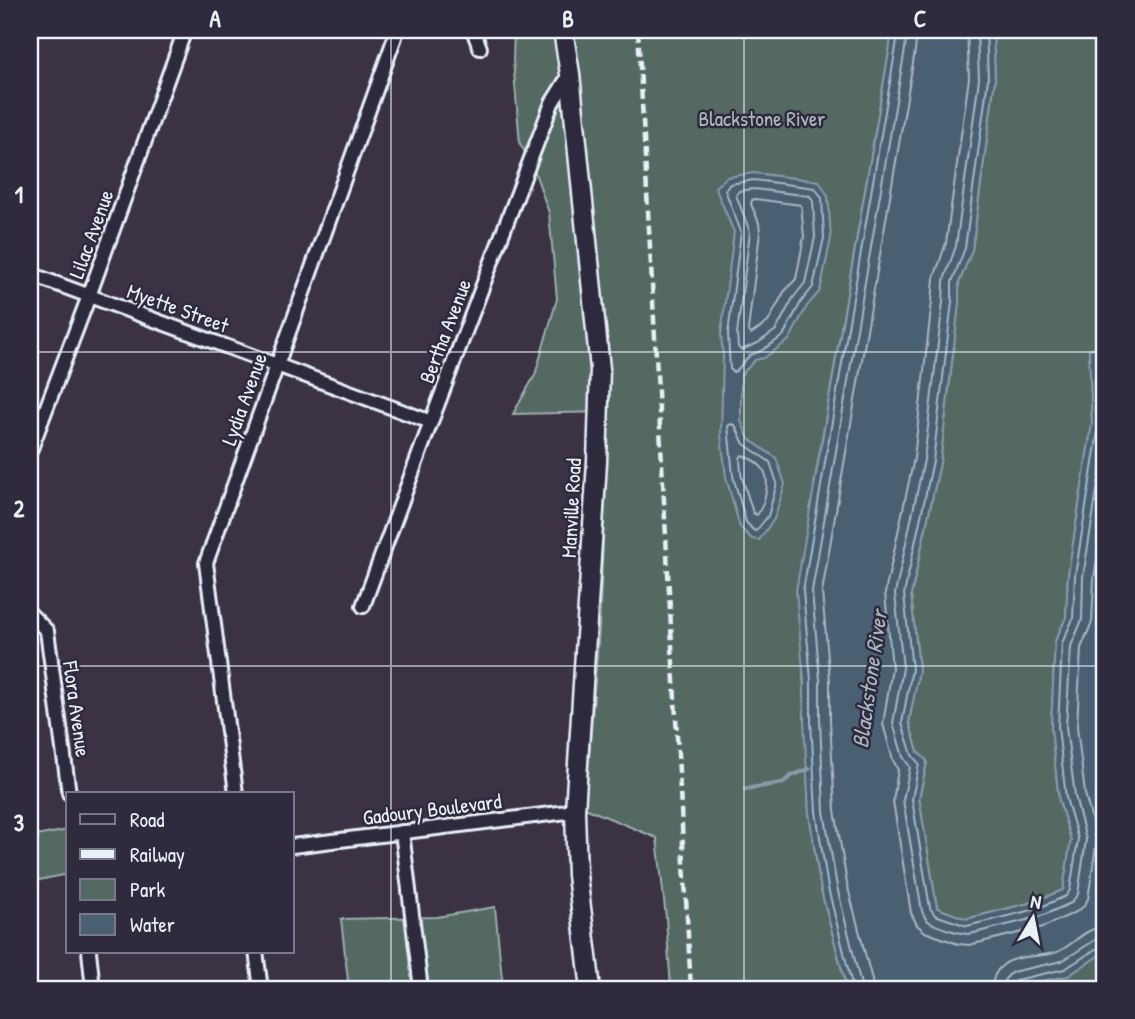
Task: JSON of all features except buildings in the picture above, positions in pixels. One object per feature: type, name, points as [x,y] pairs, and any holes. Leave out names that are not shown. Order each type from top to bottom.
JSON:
[{"type":"main road","name":"Manville Road","points":[[563,30],[570,74],[600,369],[576,811],[577,875],[591,989]]},
{"type":"street","name":"Lilac Avenue","points":[[30,451],[185,30]]},
{"type":"street","name":"Lydia Avenue","points":[[236,792],[206,564],[395,37],[395,30]]},
{"type":"street","points":[[472,30],[480,48]]},
{"type":"street","name":"Bertha Avenue","points":[[363,606],[552,103],[570,74]]},
{"type":"street","name":"Myette Street","points":[[30,274],[431,422]]},
{"type":"street","name":"Flora Avenue","points":[[30,614],[47,631],[69,792]]},
{"type":"street","name":"Gadoury Boulevard","points":[[294,846],[576,811]]},
{"type":"street","points":[[402,832],[421,989]]},
{"type":"street","points":[[89,953],[93,989]]},
{"type":"street","points":[[256,953],[261,989]]},
{"type":"green space","name":"Blackstone River","points":[[514,30],[891,30],[814,485],[816,505],[803,672],[809,813],[821,890],[847,989],[671,989],[657,838],[585,808],[599,628],[609,412],[513,414],[535,375],[557,299],[549,213],[532,164],[520,144],[513,60]]},
{"type":"green space","points":[[993,30],[1105,30],[1105,347],[1089,349],[1092,424],[1068,575],[1066,618],[1055,641],[1051,728],[1059,800],[1071,840],[1063,890],[1033,902],[966,919],[937,908],[919,798],[927,762],[918,752],[909,722],[919,669],[911,595],[940,463],[959,283],[972,250],[995,79]]},
{"type":"green space","points":[[66,830],[66,874],[30,882],[30,837]]},
{"type":"green space","points":[[495,907],[503,989],[349,989],[341,919],[437,917]]},
{"type":"green space","points":[[1105,949],[1105,989],[1013,989],[1103,953]]},
{"type":"water","name":"Blackstone River","points":[[891,30],[993,30],[995,79],[972,250],[959,283],[940,463],[911,595],[919,670],[909,722],[918,752],[927,761],[919,798],[937,908],[967,919],[1033,902],[1063,890],[1071,840],[1059,800],[1051,728],[1055,641],[1066,618],[1068,575],[1092,424],[1089,349],[1105,347],[1105,949],[1068,976],[1016,986],[1013,989],[847,989],[821,890],[809,813],[804,681],[796,591]]},
{"type":"water","points":[[753,173],[819,181],[828,196],[831,238],[820,291],[807,306],[789,340],[764,358],[755,360],[741,375],[741,421],[749,439],[776,458],[785,484],[774,519],[759,540],[752,539],[740,527],[726,477],[721,435],[721,334],[734,232],[715,187],[727,177]]},
{"type":"waterway","points":[[30,743],[36,741]]},
{"type":"waterway","points":[[745,789],[783,783],[791,776],[809,769]]},
{"type":"railway","points":[[638,30],[691,989]]}]
